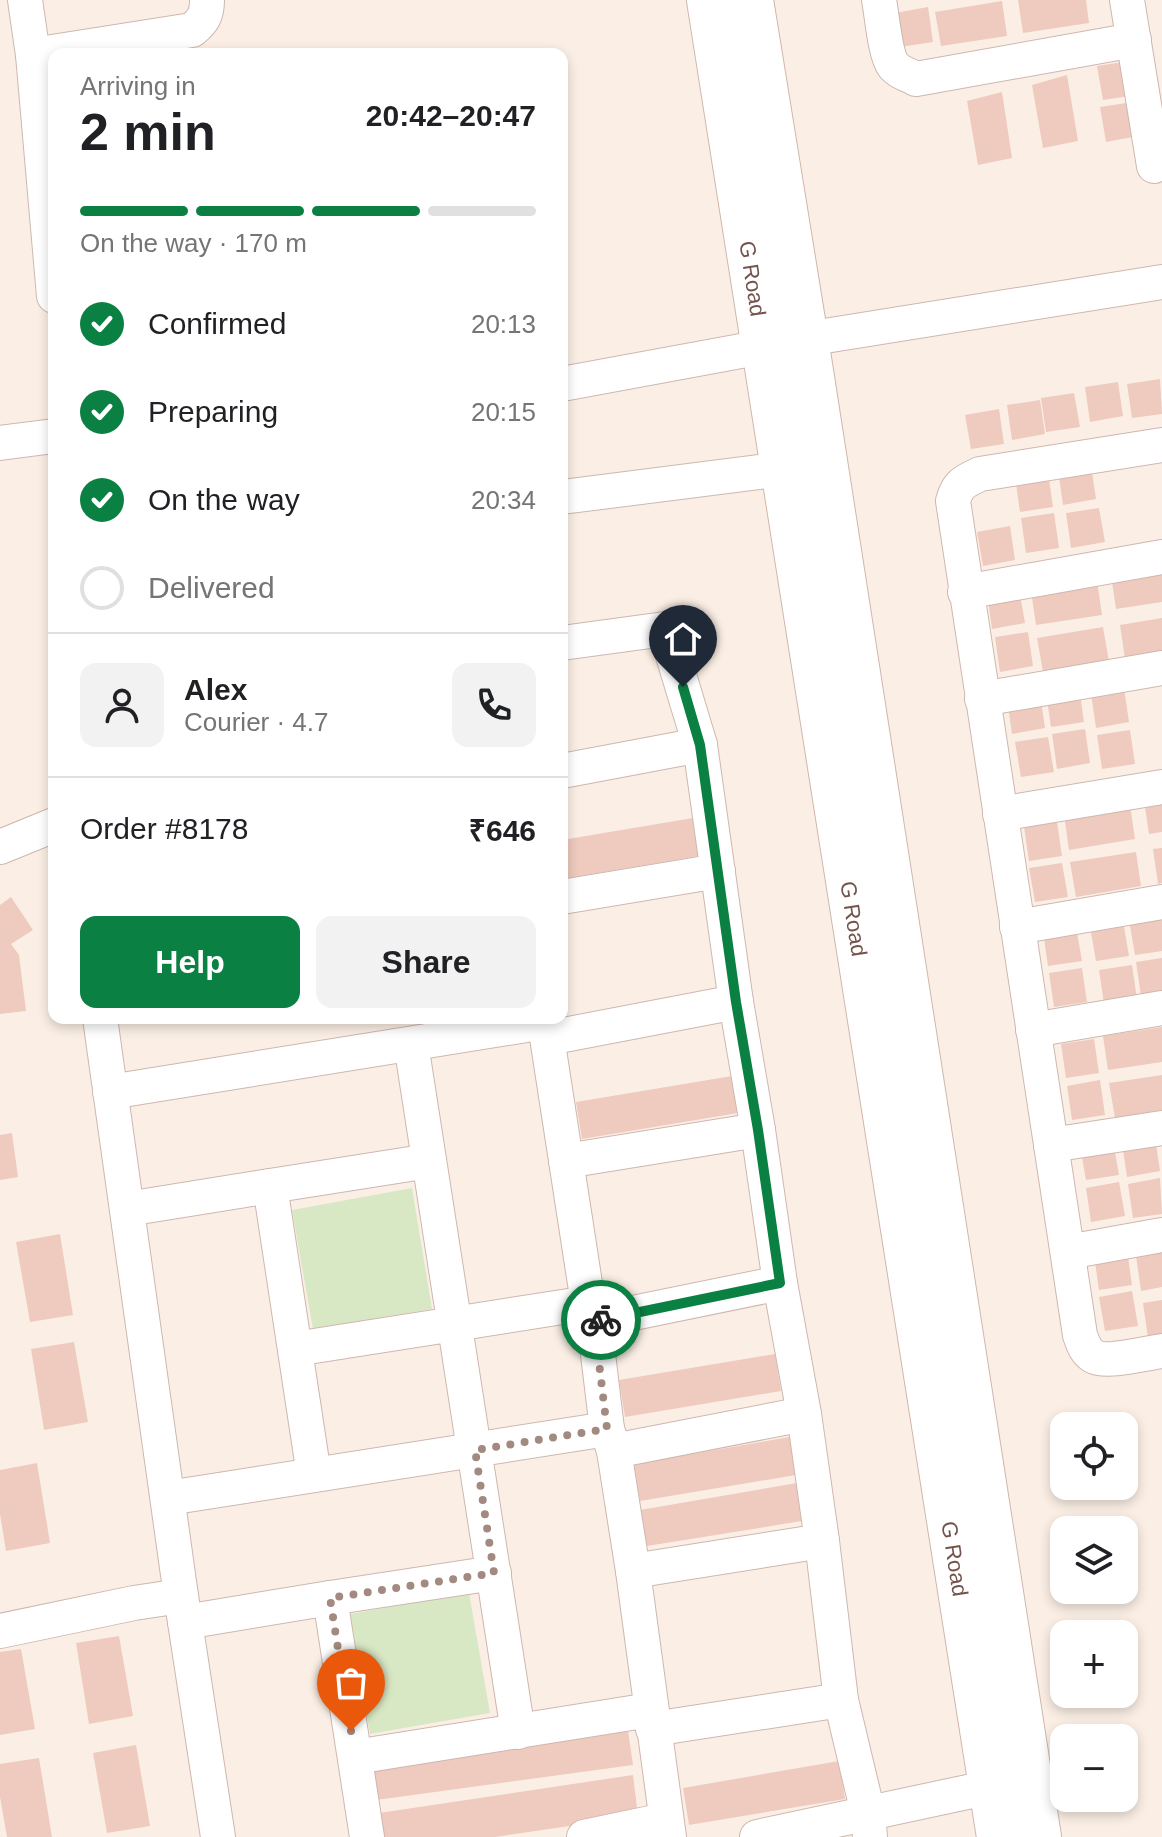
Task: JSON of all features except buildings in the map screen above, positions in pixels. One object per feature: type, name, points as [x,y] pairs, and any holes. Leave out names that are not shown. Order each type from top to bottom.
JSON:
[{"type":"street","points":[[25,0],[33,55],[48,227]]},
{"type":"street","points":[[78,48],[192,30],[207,13],[207,0]]},
{"type":"street","name":"G Road","points":[[709,0],[999,1837]]},
{"type":"street","name":"G Road","points":[[751,0],[1039,1837]]},
{"type":"street","points":[[879,0],[893,65],[916,79],[1134,40]]},
{"type":"street","points":[[1127,0],[1154,166]]},
{"type":"street","points":[[33,55],[48,53]]},
{"type":"street","points":[[568,383],[806,339],[1162,282]]},
{"type":"street","points":[[0,443],[48,437]]},
{"type":"street","points":[[1162,445],[980,474],[956,488],[953,501],[1080,1335],[1086,1350],[1094,1358],[1104,1360],[1162,1351]]},
{"type":"street","points":[[568,496],[783,469]]},
{"type":"street","points":[[965,592],[1162,557]]},
{"type":"street","points":[[568,642],[665,629],[700,745],[736,1002],[804,1414],[841,1700],[869,1825]]},
{"type":"street","points":[[982,699],[1162,668]]},
{"type":"street","points":[[568,770],[700,745]]},
{"type":"street","points":[[1000,814],[1162,787]]},
{"type":"street","points":[[0,847],[48,827]]},
{"type":"street","points":[[568,896],[718,871]]},
{"type":"street","points":[[1017,927],[1162,902]]},
{"type":"street","points":[[568,1023],[736,1002]]},
{"type":"street","points":[[1033,1030],[1162,1008]]},
{"type":"street","points":[[101,1024],[218,1837]]},
{"type":"street","points":[[110,1092],[411,1044],[546,1026],[633,1571],[667,1829],[584,1837]]},
{"type":"street","points":[[411,1044],[518,1732]]},
{"type":"street","points":[[1051,1145],[1162,1128]]},
{"type":"street","points":[[566,1161],[758,1130]]},
{"type":"street","points":[[127,1209],[429,1161]]},
{"type":"street","points":[[270,1186],[314,1475]]},
{"type":"street","points":[[1068,1252],[1162,1235]]},
{"type":"street","points":[[295,1349],[454,1324],[591,1312],[780,1283]]},
{"type":"street","points":[[168,1498],[475,1450],[610,1440],[804,1414]]},
{"type":"street","points":[[633,1571],[822,1541]]},
{"type":"street","points":[[0,1631],[134,1603],[183,1609],[330,1598],[494,1573]]},
{"type":"street","points":[[330,1598],[367,1837]]},
{"type":"street","points":[[355,1757],[518,1732],[841,1700]]},
{"type":"street","points":[[757,1837],[869,1825],[991,1787]]},
{"type":"green space","points":[[412,1188],[432,1309],[313,1329],[292,1210]]},
{"type":"green space","points":[[469,1593],[490,1713],[370,1734],[350,1614]]},
{"type":"way so far","points":[[351,1731],[330,1598],[494,1573],[475,1450],[607,1429],[594,1321],[601,1320]]},
{"type":"route","points":[[601,1320],[780,1283],[700,745],[683,687]]}]
